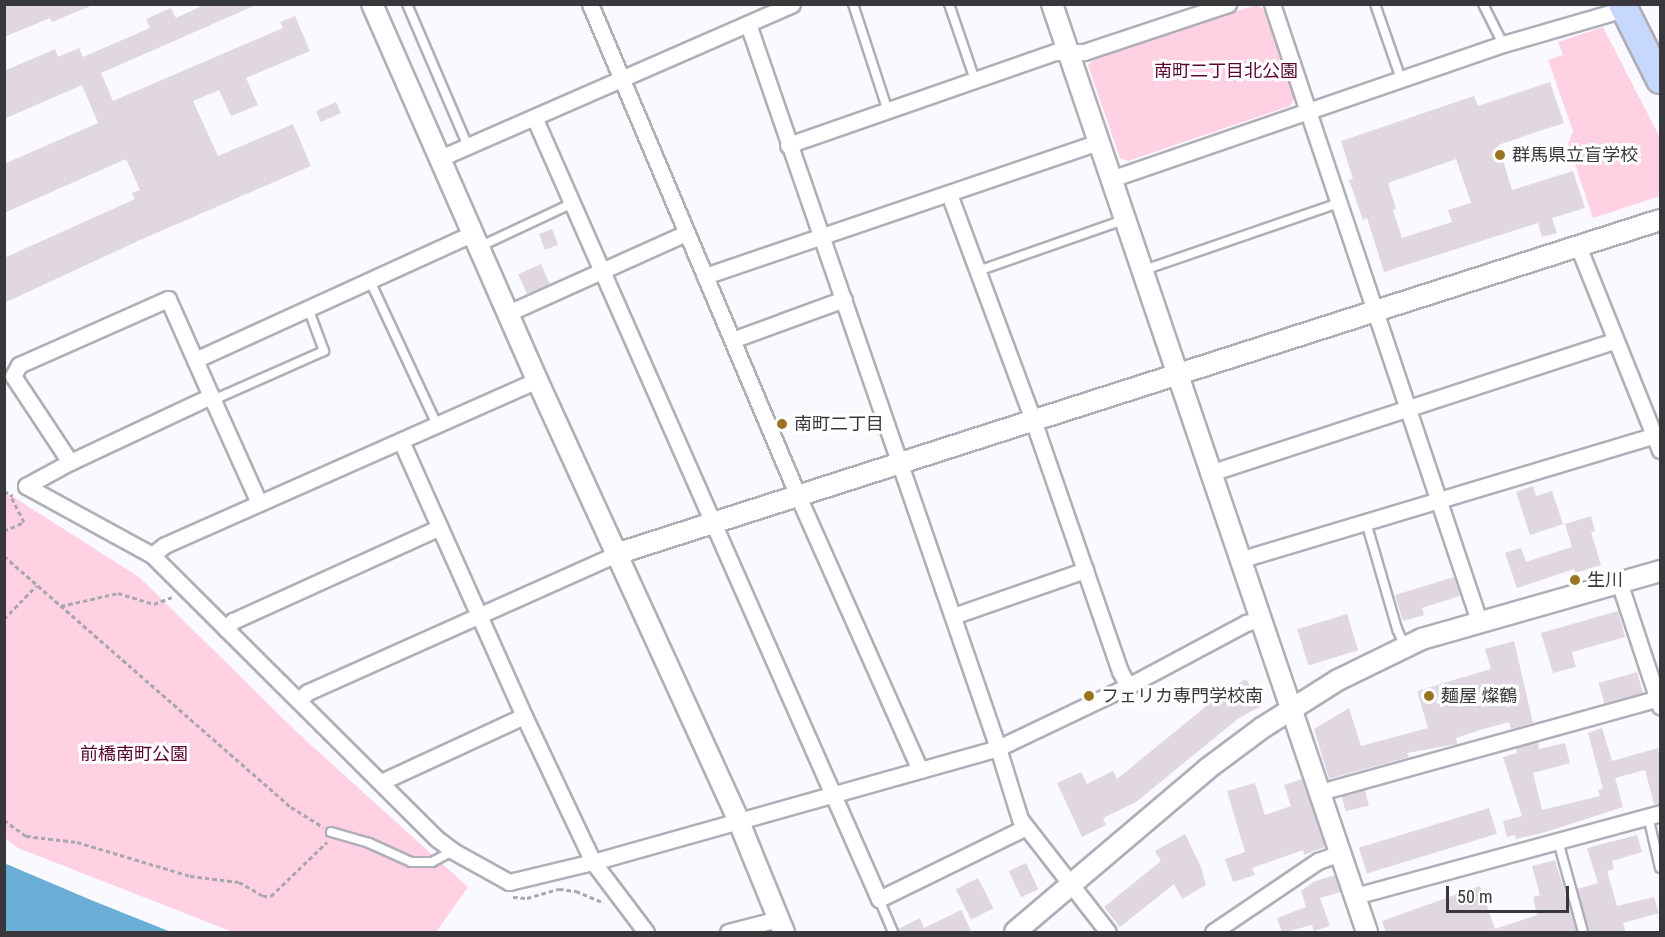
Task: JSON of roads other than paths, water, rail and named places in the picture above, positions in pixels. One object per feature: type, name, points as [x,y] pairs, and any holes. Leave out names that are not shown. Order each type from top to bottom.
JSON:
[{"type":"main road","points":[[1628,6],[1660,80]]},
{"type":"street","points":[[372,4],[537,380],[739,822],[781,926],[728,933]]},
{"type":"street","points":[[590,4],[798,496],[920,770]]},
{"type":"street","points":[[440,158],[792,4]]},
{"type":"street","points":[[1053,4],[1239,560],[1367,933]]},
{"type":"street","points":[[789,145],[1055,52],[1084,52],[1228,4]]},
{"type":"street","points":[[1272,4],[1479,621]]},
{"type":"street","points":[[1111,179],[1503,44],[1628,6]]},
{"type":"street","points":[[748,24],[1024,828],[1108,933]]},
{"type":"street","points":[[534,117],[604,271],[879,899],[1024,828]]},
{"type":"street","points":[[705,276],[1099,142]]},
{"type":"street","points":[[949,194],[1033,420],[1120,671],[1128,686]]},
{"type":"street","points":[[298,700],[308,692],[616,554],[1660,220]]},
{"type":"street","points":[[508,313],[686,233]]},
{"type":"street","points":[[195,360],[370,281],[476,241]]},
{"type":"street","points":[[1239,560],[1439,500],[1659,440],[1615,341],[1578,246]]},
{"type":"street","points":[[70,462],[13,376],[19,365],[168,299],[259,503]]},
{"type":"street","points":[[732,340],[844,299]]},
{"type":"street","points":[[1210,473],[1615,341]]},
{"type":"street","points":[[152,555],[165,545],[537,380]]},
{"type":"street","points":[[211,396],[70,462],[26,486],[152,555],[436,838],[453,851],[509,882],[593,862],[739,822],[998,748],[1128,686],[1246,623],[1260,619]]},
{"type":"street","points":[[401,441],[524,716],[593,862],[646,933]]},
{"type":"street","points":[[226,629],[233,621],[440,527]]},
{"type":"street","points":[[953,616],[1085,570]]},
{"type":"street","points":[[1015,933],[1207,769],[1290,710],[1359,668],[1406,646],[1479,621],[1660,571]]},
{"type":"street","points":[[1320,792],[1659,701],[1619,582]]},
{"type":"street","points":[[381,782],[524,716]]},
{"type":"street","points":[[1355,897],[1654,815]]},
{"type":"street","points":[[1213,933],[1318,861],[1340,853]]},
{"type":"lane","points":[[406,4],[468,146]]},
{"type":"lane","points":[[853,4],[888,111]]},
{"type":"lane","points":[[949,4],[975,80]]},
{"type":"lane","points":[[1375,4],[1401,79]]},
{"type":"lane","points":[[1483,4],[1503,44]]},
{"type":"lane","points":[[476,241],[573,203]]},
{"type":"lane","points":[[1142,270],[1339,203]]},
{"type":"lane","points":[[978,271],[1125,220]]},
{"type":"lane","points":[[370,281],[437,425]]},
{"type":"lane","points":[[211,396],[220,398],[324,351],[308,308]]},
{"type":"lane","points":[[1366,522],[1397,629],[1406,646]]},
{"type":"lane","points":[[1654,815],[1660,868]]},
{"type":"lane","points":[[331,832],[369,843],[411,862],[432,862],[453,851]]},
{"type":"lane","points":[[1558,841],[1582,933]]},
{"type":"lane","points":[[879,899],[893,933]]},
{"type":"water","points":[[4,863],[91,900],[171,932],[5,932]]},
{"type":"place","name":"群馬県立盲学校","points":[[1500,155]]},
{"type":"place","name":"南町二丁目","points":[[782,424]]},
{"type":"place","name":"生川","points":[[1575,580]]},
{"type":"place","name":"フェリカ専門学校南","points":[[1089,696]]},
{"type":"place","name":"麺屋 燦鶴","points":[[1429,696]]},
{"type":"park label","name":"南町二丁目北公園","points":[[1226,71]]},
{"type":"park label","name":"前橋南町公園","points":[[134,754]]}]
